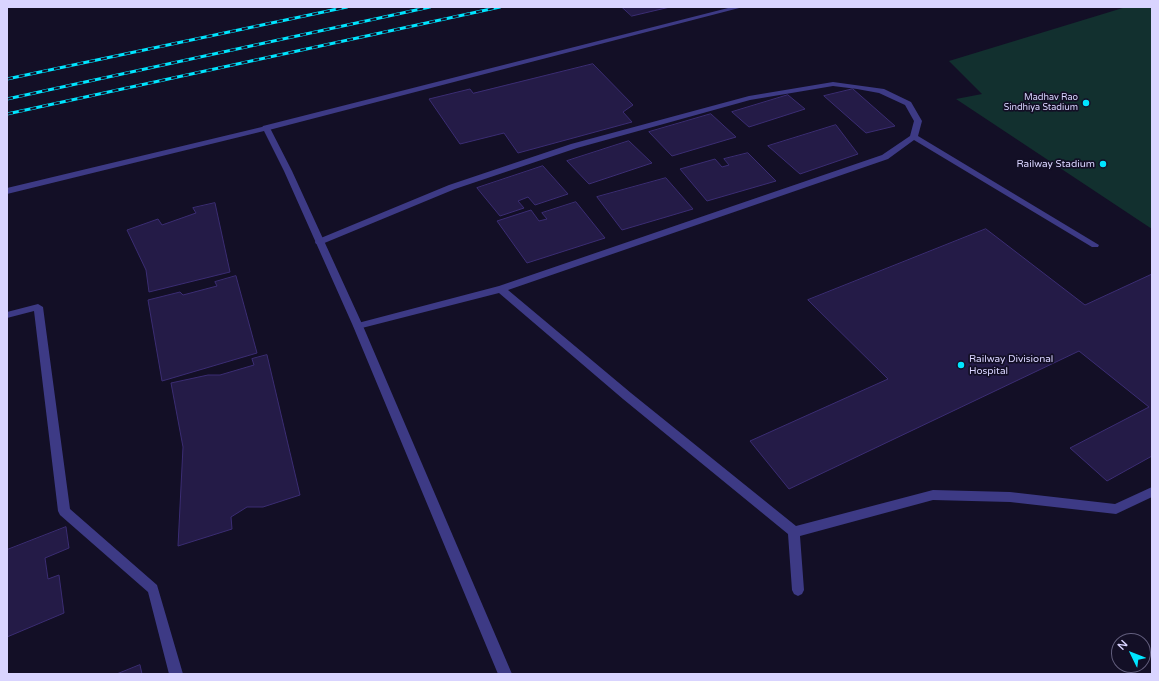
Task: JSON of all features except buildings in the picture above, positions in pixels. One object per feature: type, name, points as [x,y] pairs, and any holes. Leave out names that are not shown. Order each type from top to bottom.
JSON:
[{"type":"street","points":[[7,191],[266,128],[740,7]]},
{"type":"street","points":[[319,242],[452,187],[574,146],[749,98],[833,84],[881,91],[908,104],[912,108],[918,121],[914,138],[885,157],[501,289],[358,326]]},
{"type":"street","points":[[266,128],[288,171],[358,326],[505,674]]},
{"type":"street","points":[[914,138],[1095,245]]},
{"type":"street","points":[[501,289],[627,396],[794,532],[798,590]]},
{"type":"street","points":[[7,314],[38,307],[64,511],[153,589],[176,674]]},
{"type":"street","points":[[794,532],[933,495],[1010,497],[1116,509],[1150,497]]},
{"type":"green space","name":"Madhav Rao Sindhiya Stadium","points":[[1126,7],[1152,7],[1152,229],[956,99],[982,94],[949,61]]},
{"type":"railway","points":[[7,79],[347,7]]},
{"type":"railway","points":[[7,99],[430,7]]},
{"type":"railway","points":[[7,114],[500,7]]},
{"type":"place","name":"Madhav Rao Sindhiya Stadium","points":[[1086,103]]},
{"type":"place","name":"Railway Stadium","points":[[1103,164]]},
{"type":"place","name":"Railway Divisional Hospital","points":[[961,365]]}]
